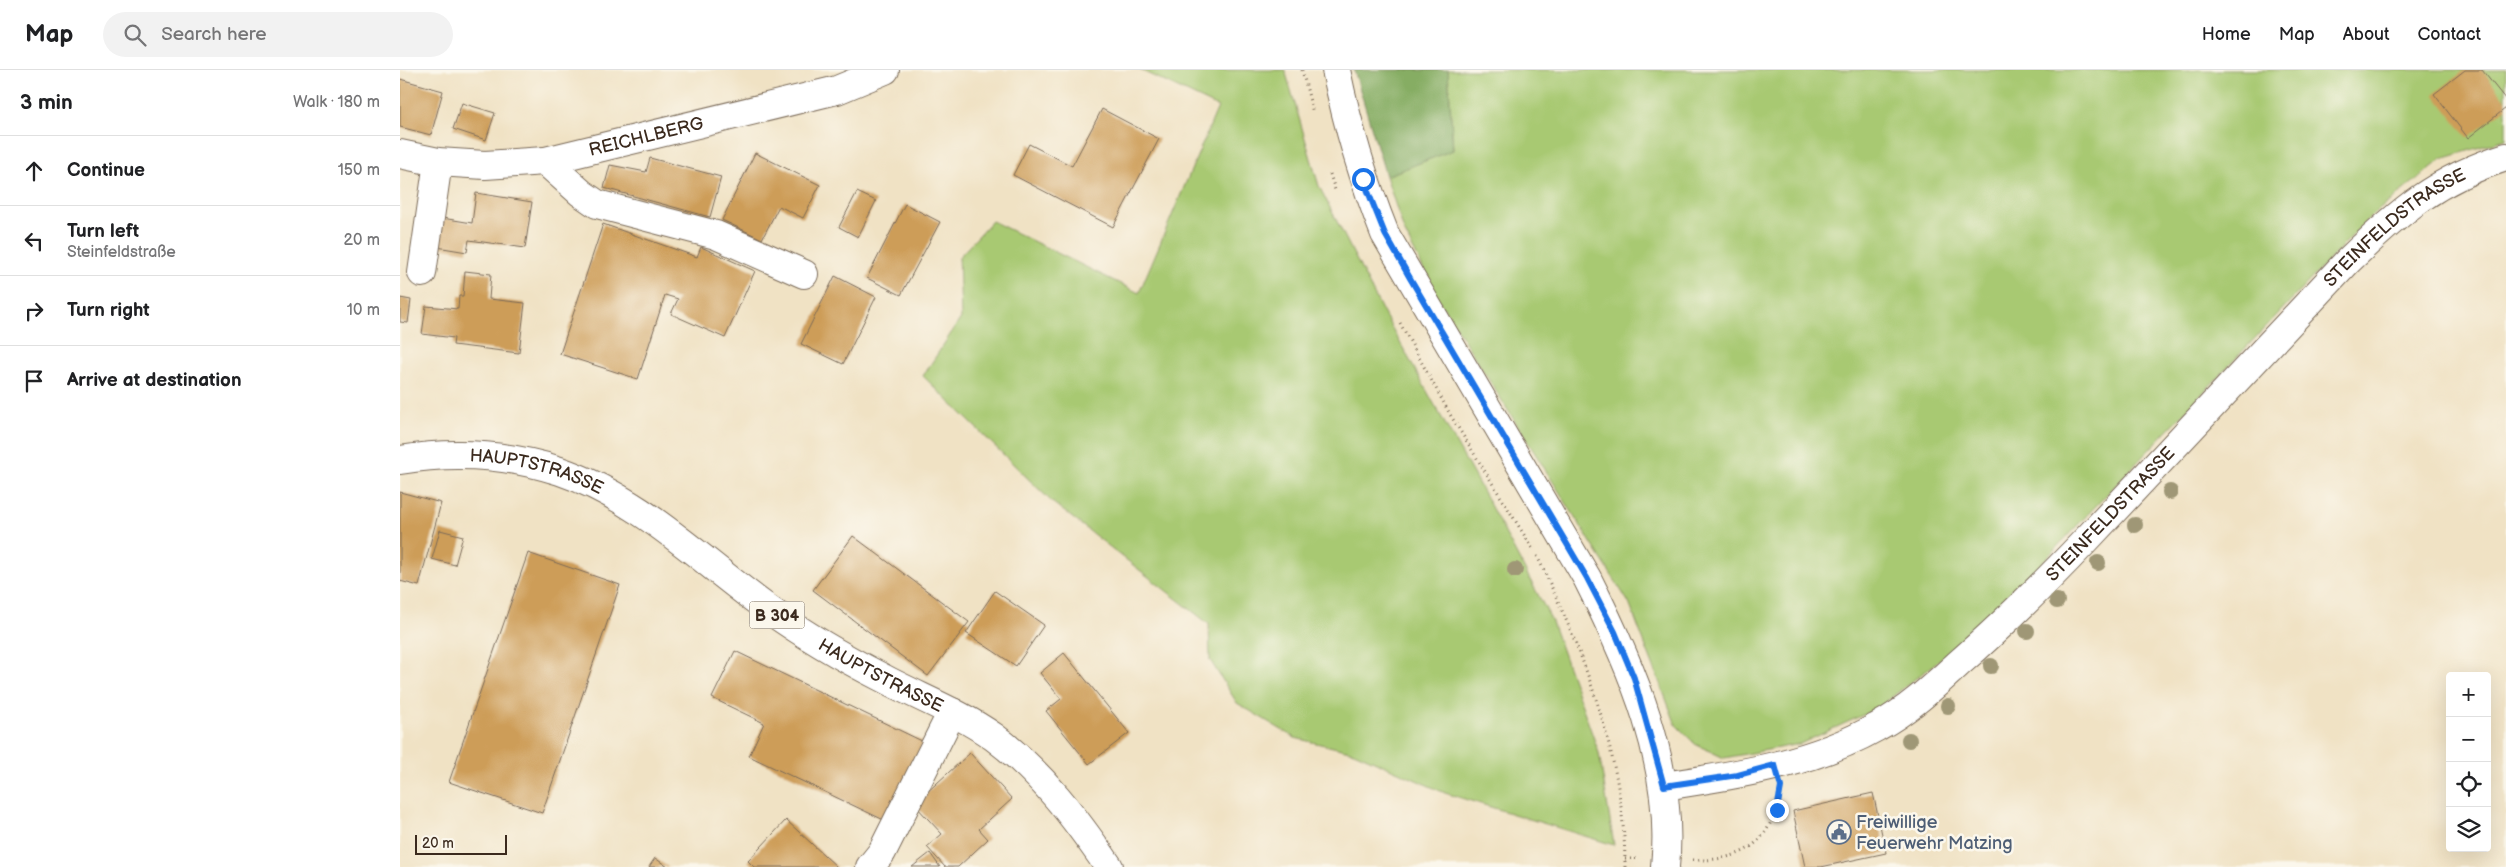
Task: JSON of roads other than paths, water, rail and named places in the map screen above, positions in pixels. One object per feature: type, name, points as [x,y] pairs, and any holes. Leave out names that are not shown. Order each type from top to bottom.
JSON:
[{"type":"street","name":"REICHLBERG","points":[[400,154],[438,162],[486,165],[546,161],[837,90],[885,70]]},
{"type":"street","points":[[1336,70],[1347,122],[1363,179],[1385,234],[1591,585],[1615,632],[1634,678],[1664,786],[1665,863]]},
{"type":"street","name":"STEINFELDSTRASSE","points":[[1664,786],[1738,775],[1775,765],[1834,748],[1879,727],[1945,676],[1993,634],[2050,577],[2348,261],[2392,219],[2420,197],[2450,178],[2506,157]]},
{"type":"street","points":[[546,161],[581,194],[597,204],[716,234],[804,274]]},
{"type":"street","points":[[422,274],[438,162]]},
{"type":"street","name":"HAUPTSTRASSE","points":[[400,460],[451,454],[487,455],[522,460],[550,468],[597,486],[625,500],[772,612],[881,677],[952,712],[992,736],[1018,756],[1046,784],[1109,867]]},
{"type":"street","points":[[870,867],[882,852],[952,712]]},
{"type":"place","name":"Freiwillige Feuerwehr Matzing","points":[[1839,832]]}]
